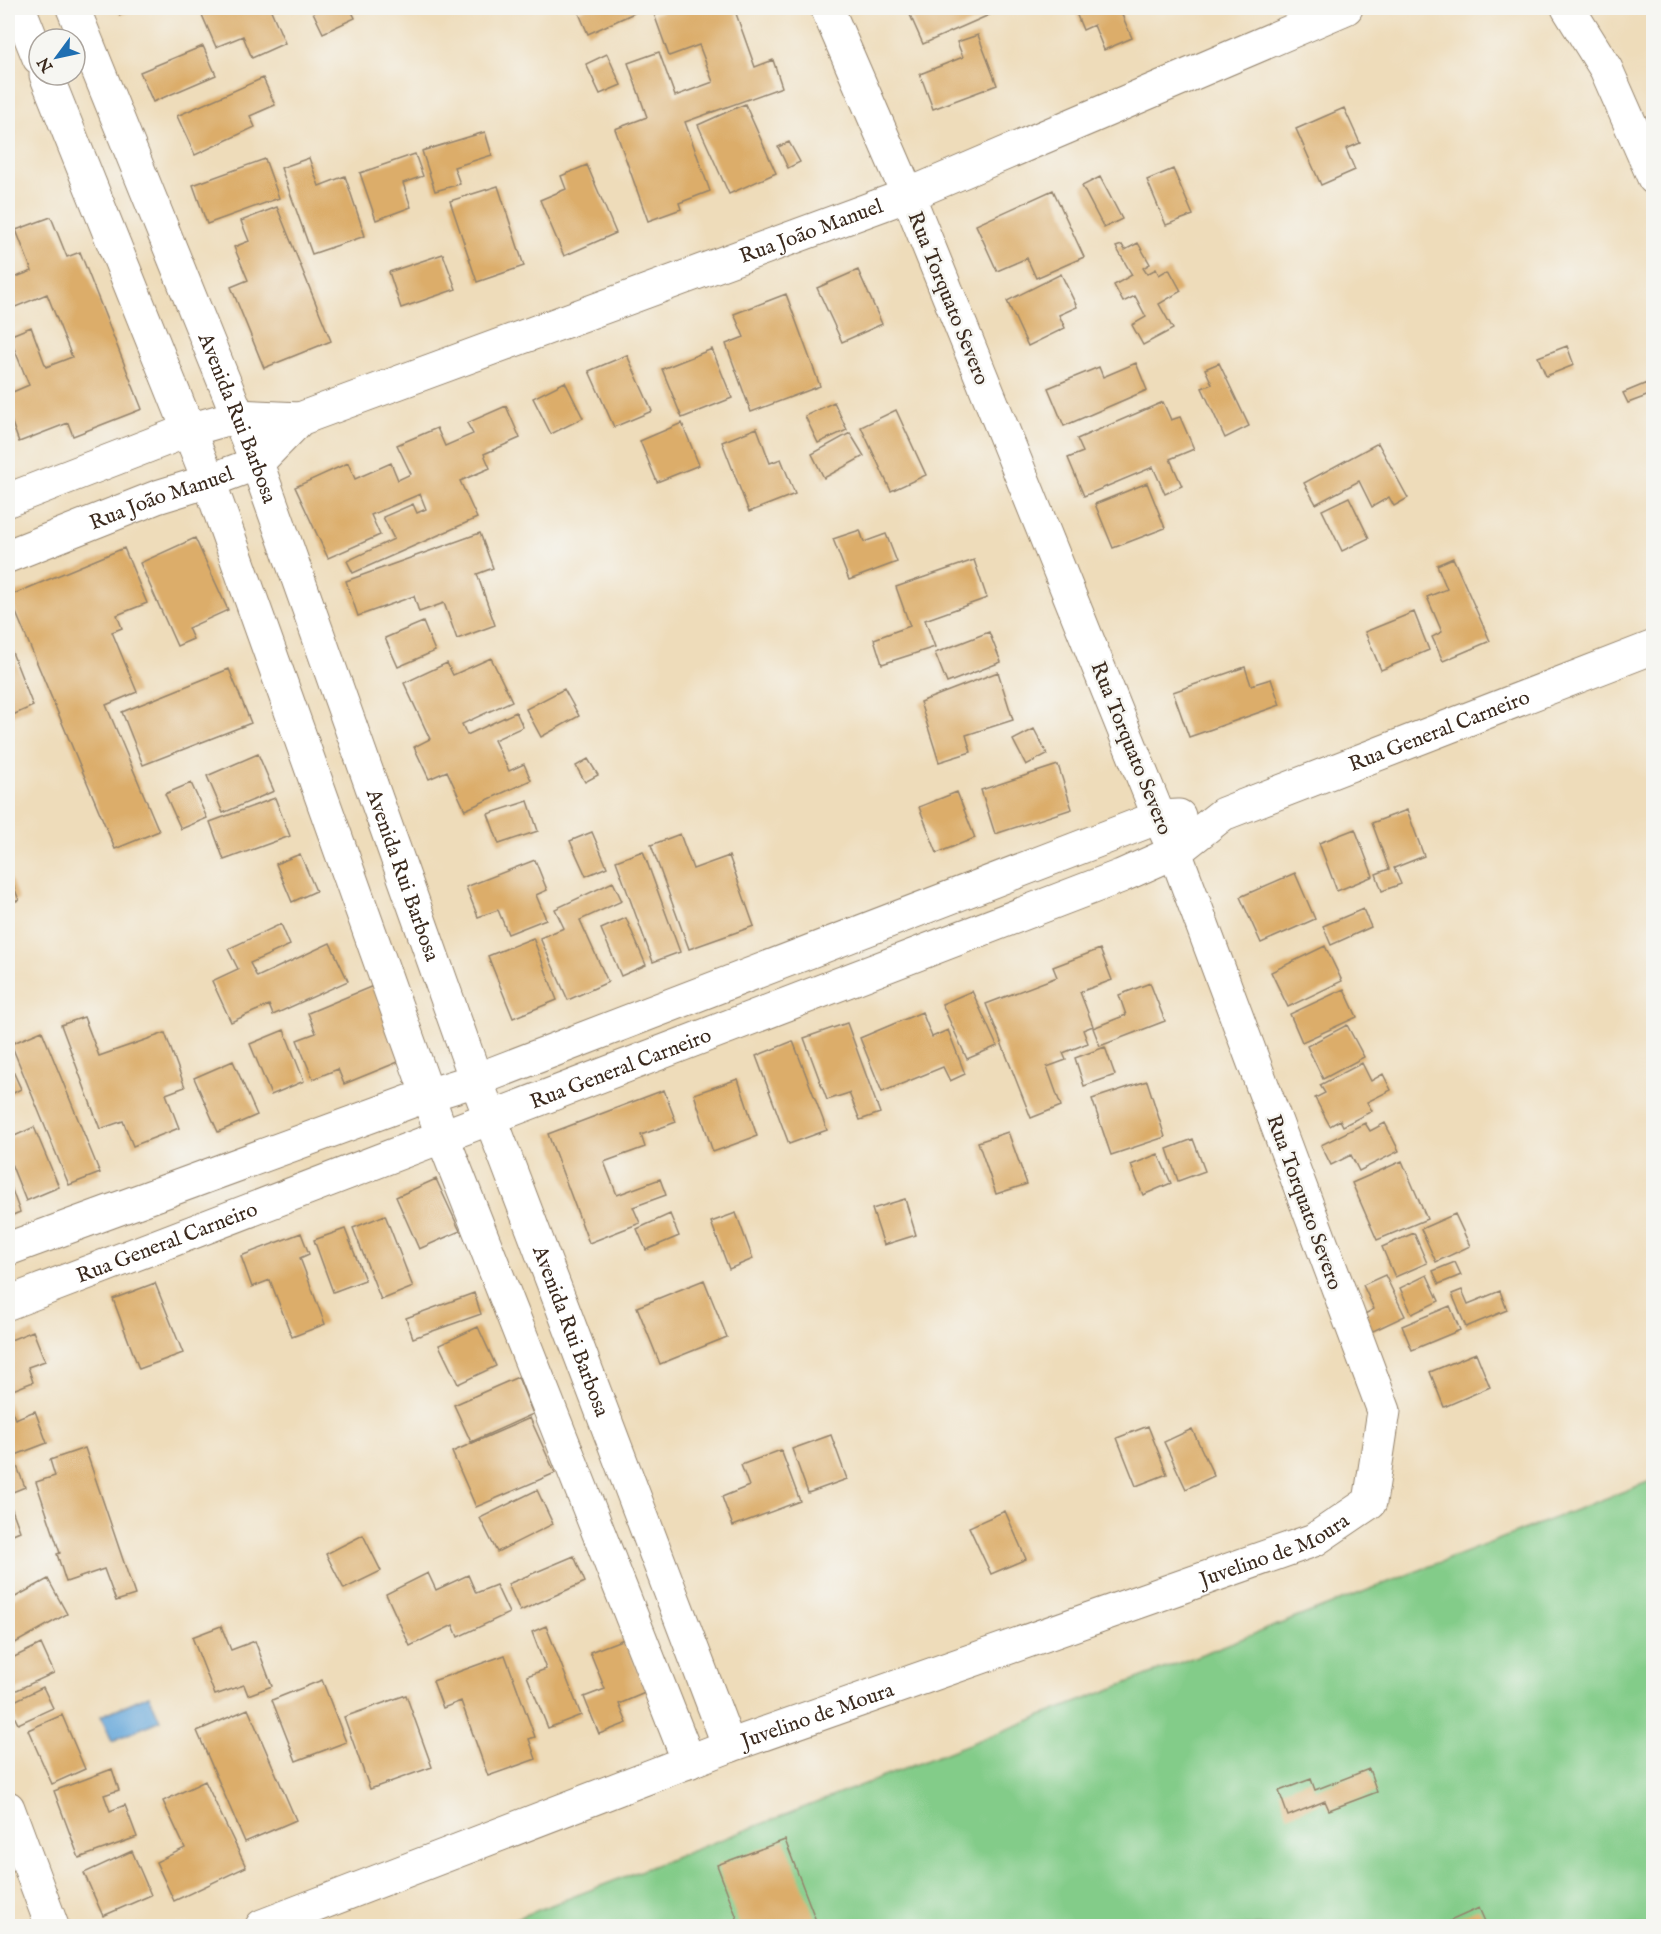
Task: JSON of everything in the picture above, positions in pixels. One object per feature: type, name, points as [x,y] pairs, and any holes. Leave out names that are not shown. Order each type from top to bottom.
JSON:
[{"type":"street","points":[[19,8],[27,28]]},
{"type":"street","name":"Avenida Rui Barbosa","points":[[73,8],[257,463],[476,1080],[729,1746]]},
{"type":"street","name":"Rua Torquato Severo","points":[[827,8],[908,195],[1175,852],[1384,1412],[1370,1502]]},
{"type":"street","name":"Rua João Manuel","points":[[8,500],[189,430],[238,416],[300,419],[908,195],[1346,8]]},
{"type":"street","points":[[1568,8],[1606,69],[1653,178]]},
{"type":"street","points":[[51,87],[209,481],[443,1137],[689,1762]]},
{"type":"street","points":[[60,111],[107,93]]},
{"type":"street","name":"Rua João Manuel","points":[[8,556],[157,497],[257,463],[300,419]]},
{"type":"street","name":"Rua General Carneiro","points":[[8,1303],[1121,876],[1175,852],[1223,814],[1653,646]]},
{"type":"street","points":[[320,793],[368,776]]},
{"type":"street","name":"Rua General Carneiro","points":[[8,1249],[428,1095],[476,1080],[1159,817],[1223,814]]},
{"type":"street","points":[[121,1208],[139,1253]]},
{"type":"street","points":[[567,1453],[612,1436]]},
{"type":"street","name":"Juvelino de Moura","points":[[262,1926],[729,1746],[1314,1540],[1370,1502]]},
{"type":"street","points":[[8,1808],[52,1926]]},
{"type":"green space","points":[[1653,1480],[1653,1926],[497,1926]]},
{"type":"water","points":[[149,1695],[160,1720],[112,1741],[101,1716]]},
{"type":"building","points":[[117,8],[138,8],[120,15]]},
{"type":"building","points":[[199,8],[270,8],[285,43],[252,58],[243,36],[216,47]]},
{"type":"building","points":[[311,8],[350,8],[355,18],[323,33]]},
{"type":"building","points":[[586,8],[632,8],[634,13],[588,34],[578,11]]},
{"type":"building","points":[[672,8],[734,8],[755,67],[773,60],[782,87],[685,122],[710,191],[679,203],[681,209],[648,221],[615,129],[647,117],[628,63],[659,52],[675,96],[713,82],[699,45],[669,56],[654,14]]},
{"type":"building","points":[[907,8],[1005,8],[923,44]]},
{"type":"building","points":[[1074,8],[1119,8],[1132,38],[1104,50],[1094,25],[1083,30]]},
{"type":"building","points":[[978,35],[997,85],[933,109],[920,74],[963,57],[957,42]]},
{"type":"building","points":[[203,46],[216,75],[153,102],[140,72]]},
{"type":"building","points":[[607,54],[621,85],[600,94],[586,64]]},
{"type":"building","points":[[263,78],[275,105],[250,116],[255,127],[195,155],[177,116]]},
{"type":"building","points":[[745,104],[776,173],[729,194],[698,125]]},
{"type":"building","points":[[1344,108],[1360,143],[1346,149],[1355,170],[1321,185],[1296,129]]},
{"type":"building","points":[[8,114],[16,134],[8,138]]},
{"type":"building","points":[[485,132],[492,155],[454,167],[460,184],[435,191],[422,151]]},
{"type":"building","points":[[8,140],[12,151],[8,154]]},
{"type":"building","points":[[789,142],[800,162],[788,168],[778,147]]},
{"type":"building","points":[[415,154],[423,176],[403,183],[411,207],[376,220],[360,173]]},
{"type":"building","points":[[309,158],[319,186],[345,176],[365,236],[312,254],[281,168]]},
{"type":"building","points":[[265,159],[279,198],[207,224],[193,185]]},
{"type":"building","points":[[587,165],[616,233],[564,256],[540,200],[566,189],[561,176]]},
{"type":"building","points":[[1173,169],[1193,215],[1166,225],[1147,180]]},
{"type":"building","points":[[1100,177],[1122,219],[1104,228],[1082,186]]},
{"type":"building","points":[[498,186],[524,266],[477,282],[450,201]]},
{"type":"building","points":[[1053,190],[1084,257],[1036,278],[1027,258],[997,271],[976,225]]},
{"type":"building","points":[[277,207],[331,341],[264,368],[231,287],[248,280],[234,247],[249,241],[241,221]]},
{"type":"building","points":[[51,217],[67,257],[80,252],[142,409],[73,436],[68,423],[19,442],[8,412],[8,394],[29,385],[9,336],[31,327],[46,367],[72,357],[47,294],[8,310],[8,280],[32,271],[16,230]]},
{"type":"building","points":[[1138,243],[1150,264],[1143,268],[1147,274],[1156,269],[1159,275],[1169,269],[1181,291],[1159,304],[1173,329],[1143,345],[1132,325],[1146,317],[1135,296],[1123,302],[1114,285],[1132,275],[1116,247],[1122,245],[1125,250]]},
{"type":"building","points":[[443,254],[456,289],[401,308],[389,272]]},
{"type":"building","points":[[858,270],[882,324],[842,342],[817,288]]},
{"type":"building","points":[[1061,274],[1077,307],[1059,315],[1065,328],[1028,346],[1007,301]]},
{"type":"building","points":[[786,294],[820,386],[751,412],[726,344],[744,337],[734,314]]},
{"type":"building","points":[[1567,346],[1574,365],[1546,376],[1538,357]]},
{"type":"building","points":[[712,349],[732,398],[682,418],[662,369]]},
{"type":"building","points":[[627,355],[652,411],[614,427],[589,371]]},
{"type":"building","points":[[1136,363],[1147,390],[1064,426],[1048,388],[1099,367],[1103,377]]},
{"type":"building","points":[[1219,363],[1249,426],[1225,438],[1202,388],[1212,384],[1205,369]]},
{"type":"building","points":[[565,382],[583,418],[551,434],[533,398]]},
{"type":"building","points":[[1647,383],[1652,394],[1628,403],[1623,393]]},
{"type":"building","points":[[834,402],[847,430],[818,443],[805,416]]},
{"type":"building","points":[[1163,402],[1171,420],[1180,417],[1194,449],[1170,459],[1182,486],[1165,494],[1153,467],[1084,496],[1068,458],[1083,452],[1077,439]]},
{"type":"building","points":[[506,406],[520,438],[484,454],[490,468],[460,481],[477,518],[353,573],[347,561],[394,539],[383,517],[413,504],[417,513],[426,509],[420,494],[371,515],[380,535],[328,558],[295,487],[348,463],[355,479],[391,463],[398,480],[411,474],[397,445],[437,428],[445,446],[473,434],[467,423]]},
{"type":"building","points":[[896,410],[926,475],[891,491],[861,427]]},
{"type":"building","points":[[682,423],[699,465],[657,482],[640,441]]},
{"type":"building","points":[[757,428],[770,463],[781,459],[795,494],[749,512],[722,442]]},
{"type":"building","points":[[850,433],[864,456],[824,478],[812,454]]},
{"type":"building","points":[[1378,443],[1408,498],[1394,506],[1389,497],[1372,507],[1359,481],[1316,504],[1304,483]]},
{"type":"building","points":[[1147,483],[1165,528],[1113,548],[1095,504]]},
{"type":"building","points":[[1349,497],[1369,538],[1342,551],[1322,510]]},
{"type":"building","points":[[860,530],[864,542],[886,534],[897,562],[849,580],[833,539]]},
{"type":"building","points":[[480,533],[493,568],[477,574],[495,625],[457,639],[444,603],[419,612],[414,596],[358,616],[346,581]]},
{"type":"building","points":[[195,538],[228,610],[188,628],[193,639],[177,646],[140,563]]},
{"type":"building","points":[[124,548],[147,603],[117,615],[122,628],[112,632],[137,692],[106,705],[159,831],[115,849],[9,596]]},
{"type":"building","points":[[1453,558],[1490,641],[1443,661],[1432,637],[1442,632],[1427,597],[1447,589],[1437,565]]},
{"type":"building","points":[[974,560],[987,598],[925,620],[935,647],[882,664],[874,639],[910,626],[896,587]]},
{"type":"building","points":[[1414,612],[1429,650],[1381,670],[1365,632]]},
{"type":"building","points":[[423,622],[435,651],[398,667],[385,638]]},
{"type":"building","points":[[989,632],[1001,662],[947,683],[935,653]]},
{"type":"building","points":[[8,642],[33,706],[8,717]]},
{"type":"building","points":[[491,658],[512,701],[462,724],[467,735],[516,712],[523,727],[494,740],[509,771],[524,764],[531,780],[465,810],[447,771],[429,779],[414,747],[430,739],[404,683],[447,663],[453,675]]},
{"type":"building","points":[[1245,667],[1251,685],[1271,679],[1280,705],[1189,737],[1173,692]]},
{"type":"building","points":[[229,669],[251,723],[143,765],[122,712]]},
{"type":"building","points":[[998,672],[1013,720],[966,735],[971,752],[939,762],[920,702]]},
{"type":"building","points":[[564,689],[579,716],[541,737],[526,709]]},
{"type":"building","points":[[1034,729],[1047,754],[1026,765],[1013,740]]},
{"type":"building","points":[[258,754],[274,791],[223,813],[207,776]]},
{"type":"building","points":[[588,759],[598,775],[585,782],[576,766]]},
{"type":"building","points":[[1058,765],[1072,809],[995,834],[981,790]]},
{"type":"building","points":[[191,783],[207,818],[181,829],[165,794]]},
{"type":"building","points":[[957,792],[975,838],[937,853],[919,807]]},
{"type":"building","points":[[275,798],[290,836],[224,860],[210,822]]},
{"type":"building","points":[[528,801],[538,831],[499,844],[488,814]]},
{"type":"building","points":[[1407,810],[1424,856],[1394,868],[1401,884],[1382,891],[1376,874],[1389,869],[1372,823]]},
{"type":"building","points":[[1355,829],[1373,876],[1337,891],[1319,843]]},
{"type":"building","points":[[592,832],[607,867],[586,876],[570,841]]},
{"type":"building","points":[[680,834],[693,869],[729,856],[754,926],[689,949],[651,845]]},
{"type":"building","points":[[643,851],[680,952],[653,962],[616,861]]},
{"type":"building","points":[[300,854],[316,891],[292,902],[276,864]]},
{"type":"building","points":[[535,860],[547,890],[536,895],[546,919],[508,934],[498,910],[478,917],[466,887]]},
{"type":"building","points":[[8,872],[19,900],[8,904]]},
{"type":"building","points":[[1295,873],[1315,919],[1261,943],[1240,897]]},
{"type":"building","points":[[613,882],[622,901],[580,920],[608,982],[568,1000],[540,938],[564,928],[555,909]]},
{"type":"building","points":[[1363,909],[1371,927],[1331,945],[1323,926]]},
{"type":"building","points":[[626,918],[646,965],[621,976],[601,929]]},
{"type":"building","points":[[281,924],[290,945],[250,963],[257,977],[330,943],[348,981],[273,1015],[269,1005],[231,1022],[212,981],[238,969],[228,949]]},
{"type":"building","points":[[533,938],[557,1000],[513,1018],[488,956]]},
{"type":"building","points":[[1325,946],[1342,981],[1288,1007],[1271,972]]},
{"type":"building","points":[[1100,949],[1112,980],[1080,992],[1093,1026],[1083,1030],[1088,1043],[1063,1053],[1066,1060],[1047,1067],[1061,1106],[1031,1118],[986,1004],[1057,977],[1053,967]]},
{"type":"building","points":[[1150,983],[1165,1021],[1100,1046],[1093,1028],[1126,1015],[1119,995]]},
{"type":"building","points":[[373,986],[403,1060],[344,1084],[338,1069],[313,1079],[297,1040],[316,1033],[308,1013]]},
{"type":"building","points":[[1344,989],[1357,1017],[1302,1042],[1290,1014]]},
{"type":"building","points":[[972,991],[997,1046],[967,1059],[942,1004]]},
{"type":"building","points":[[922,1012],[932,1037],[948,1030],[965,1074],[950,1081],[943,1067],[882,1092],[860,1038]]},
{"type":"building","points":[[84,1017],[99,1056],[165,1033],[185,1087],[166,1094],[179,1128],[133,1146],[123,1121],[100,1129],[61,1025]]},
{"type":"building","points":[[847,1023],[880,1113],[860,1120],[849,1093],[827,1100],[804,1038]]},
{"type":"building","points":[[1347,1025],[1364,1057],[1323,1079],[1307,1046]]},
{"type":"building","points":[[284,1030],[304,1081],[271,1095],[250,1044]]},
{"type":"building","points":[[42,1031],[100,1173],[69,1185],[11,1044]]},
{"type":"building","points":[[793,1041],[827,1130],[789,1144],[756,1056]]},
{"type":"building","points":[[1105,1047],[1115,1075],[1084,1086],[1075,1058]]},
{"type":"building","points":[[8,1060],[21,1089],[8,1096]]},
{"type":"building","points":[[233,1061],[257,1115],[218,1132],[194,1078]]},
{"type":"building","points":[[1362,1063],[1371,1081],[1383,1074],[1391,1090],[1367,1102],[1372,1111],[1343,1126],[1340,1120],[1330,1126],[1315,1098],[1325,1093],[1320,1085]]},
{"type":"building","points":[[738,1079],[757,1136],[713,1152],[694,1094]]},
{"type":"building","points":[[1147,1081],[1165,1137],[1111,1155],[1092,1099]]},
{"type":"building","points":[[664,1090],[676,1122],[641,1135],[645,1147],[604,1162],[617,1195],[660,1179],[666,1195],[633,1207],[640,1223],[589,1243],[548,1134]]},
{"type":"building","points":[[1365,1123],[1370,1131],[1385,1123],[1399,1151],[1359,1171],[1351,1155],[1331,1165],[1321,1145]]},
{"type":"building","points":[[34,1127],[59,1187],[26,1201],[8,1156],[8,1139]]},
{"type":"building","points":[[1008,1132],[1027,1184],[996,1194],[978,1142]]},
{"type":"building","points":[[1193,1139],[1205,1171],[1178,1181],[1167,1149]]},
{"type":"building","points":[[1158,1154],[1171,1183],[1143,1195],[1131,1165]]},
{"type":"building","points":[[1402,1161],[1427,1219],[1377,1240],[1352,1183]]},
{"type":"building","points":[[8,1179],[20,1212],[8,1217]]},
{"type":"building","points":[[436,1179],[460,1231],[419,1249],[396,1197]]},
{"type":"building","points":[[905,1199],[916,1235],[884,1245],[872,1209]]},
{"type":"building","points":[[736,1213],[753,1259],[729,1269],[711,1222]]},
{"type":"building","points":[[670,1214],[679,1236],[646,1250],[637,1229]]},
{"type":"building","points":[[1455,1214],[1470,1246],[1436,1262],[1421,1229]]},
{"type":"building","points":[[385,1215],[413,1287],[381,1300],[353,1228]]},
{"type":"building","points":[[345,1229],[365,1280],[333,1292],[314,1240]]},
{"type":"building","points":[[301,1233],[309,1254],[300,1258],[325,1324],[292,1337],[270,1280],[252,1287],[241,1256]]},
{"type":"building","points":[[1414,1233],[1427,1263],[1395,1277],[1382,1247]]},
{"type":"building","points":[[1455,1262],[1461,1275],[1439,1284],[1433,1271]]},
{"type":"building","points":[[1385,1275],[1405,1316],[1371,1332],[1363,1315],[1374,1309],[1363,1285]]},
{"type":"building","points":[[1427,1275],[1439,1301],[1412,1314],[1400,1288]]},
{"type":"building","points":[[704,1280],[727,1337],[660,1364],[637,1307]]},
{"type":"building","points":[[155,1283],[183,1353],[139,1369],[113,1299]]},
{"type":"building","points":[[1462,1290],[1468,1304],[1500,1291],[1507,1310],[1466,1327],[1452,1294]]},
{"type":"building","points":[[474,1293],[481,1314],[413,1338],[406,1318]]},
{"type":"building","points":[[1450,1306],[1460,1330],[1412,1350],[1402,1326]]},
{"type":"building","points":[[478,1327],[496,1366],[458,1384],[439,1345]]},
{"type":"building","points":[[33,1331],[45,1361],[28,1367],[33,1382],[8,1392],[8,1341]]},
{"type":"building","points":[[1476,1353],[1490,1387],[1444,1407],[1430,1372]]},
{"type":"building","points":[[518,1377],[533,1414],[471,1442],[454,1405]]},
{"type":"building","points":[[8,1401],[15,1419],[35,1411],[47,1443],[13,1456],[25,1487],[8,1494]]},
{"type":"building","points":[[530,1418],[555,1473],[476,1507],[452,1452]]},
{"type":"building","points":[[1148,1426],[1167,1474],[1136,1486],[1117,1438]]},
{"type":"building","points":[[1192,1429],[1214,1476],[1186,1489],[1164,1442]]},
{"type":"building","points":[[831,1435],[847,1479],[808,1493],[792,1449]]},
{"type":"building","points":[[85,1448],[135,1595],[116,1601],[104,1569],[66,1582],[57,1554],[60,1553],[36,1482],[55,1476],[50,1460]]},
{"type":"building","points":[[781,1450],[800,1501],[733,1526],[722,1497],[749,1486],[741,1465]]},
{"type":"building","points":[[537,1490],[553,1524],[497,1552],[480,1518]]},
{"type":"building","points":[[10,1504],[20,1531],[8,1536],[8,1505]]},
{"type":"building","points":[[1005,1511],[1026,1559],[991,1574],[969,1527]]},
{"type":"building","points":[[363,1535],[381,1571],[344,1589],[326,1554]]},
{"type":"building","points":[[574,1556],[585,1582],[520,1611],[508,1584]]},
{"type":"building","points":[[428,1573],[436,1590],[468,1575],[476,1593],[496,1585],[509,1613],[458,1637],[453,1625],[410,1646],[386,1594]]},
{"type":"building","points":[[48,1579],[67,1614],[8,1647],[8,1601]]},
{"type":"building","points":[[221,1626],[231,1650],[255,1641],[272,1686],[248,1695],[244,1685],[215,1695],[192,1637]]},
{"type":"building","points":[[546,1626],[581,1715],[548,1728],[527,1676],[546,1669],[532,1632]]},
{"type":"building","points":[[624,1639],[647,1692],[619,1704],[627,1723],[599,1734],[584,1697],[605,1689],[590,1652]]},
{"type":"building","points":[[41,1644],[54,1673],[8,1694],[8,1660]]},
{"type":"building","points":[[505,1655],[535,1737],[529,1739],[536,1759],[488,1776],[461,1701],[443,1708],[433,1681]]},
{"type":"building","points":[[322,1680],[346,1742],[296,1761],[272,1700]]},
{"type":"building","points":[[43,1687],[53,1708],[18,1724],[8,1704]]},
{"type":"building","points":[[406,1695],[432,1767],[370,1789],[344,1717]]},
{"type":"building","points":[[248,1709],[296,1820],[245,1842],[197,1731]]},
{"type":"building","points":[[62,1715],[85,1769],[52,1784],[28,1730]]},
{"type":"building","points":[[112,1769],[119,1790],[104,1795],[110,1811],[125,1805],[137,1837],[79,1858],[54,1791]]},
{"type":"building","points":[[1369,1769],[1377,1792],[1329,1810],[1325,1801],[1288,1816],[1279,1791],[1311,1779],[1315,1790]]},
{"type":"building","points":[[205,1781],[246,1867],[174,1901],[156,1862],[185,1848],[163,1801]]},
{"type":"building","points":[[785,1840],[818,1926],[740,1926],[717,1865]]},
{"type":"building","points":[[132,1851],[151,1895],[103,1916],[84,1873]]},
{"type":"building","points":[[1479,1908],[1487,1926],[1439,1926]]}]
